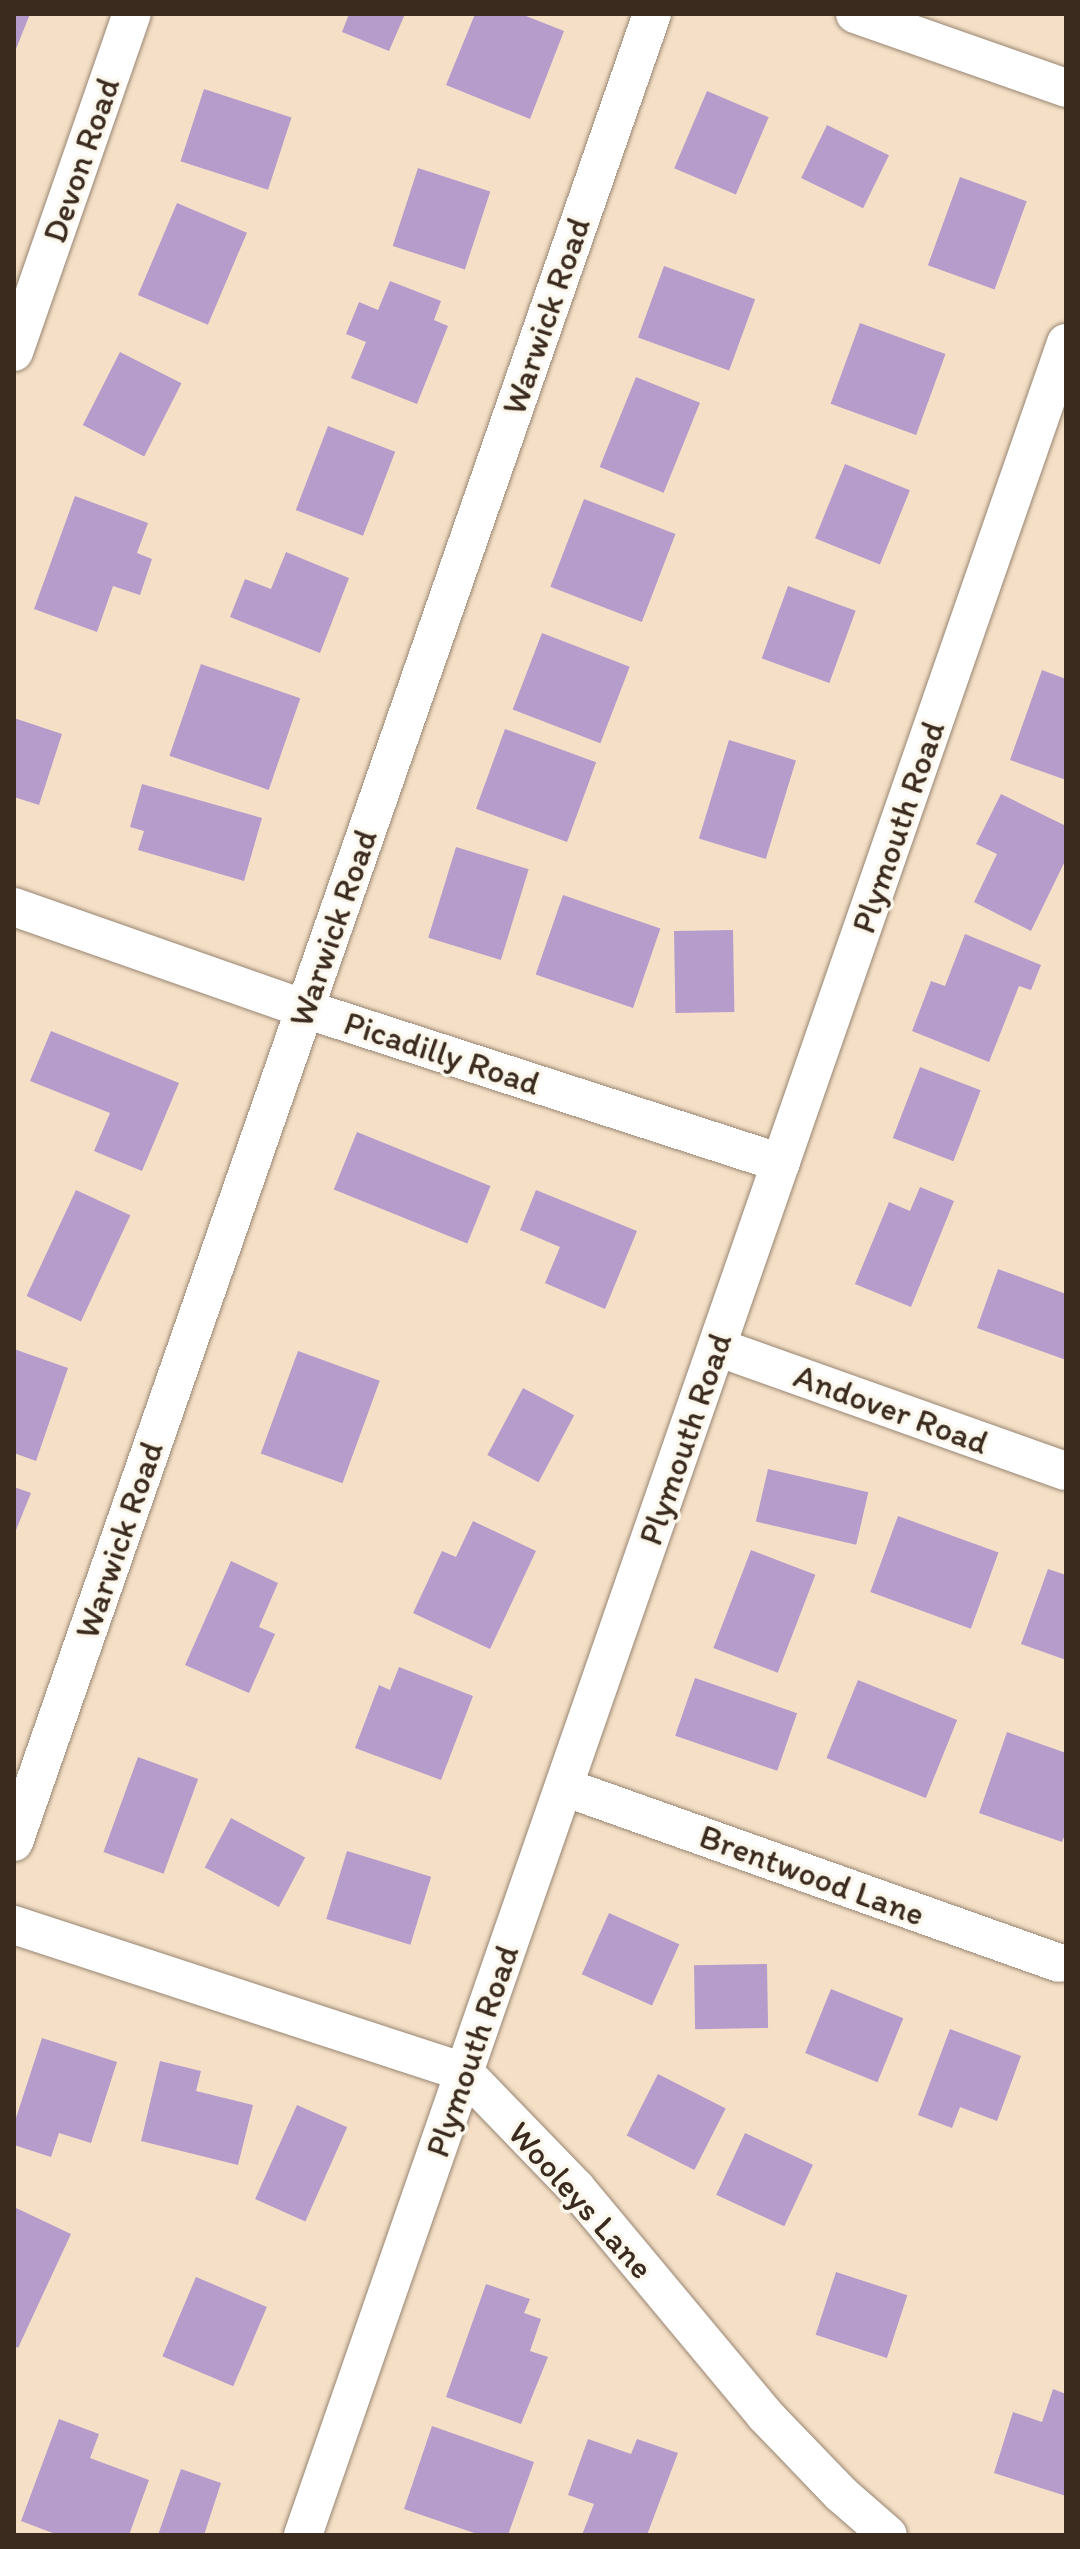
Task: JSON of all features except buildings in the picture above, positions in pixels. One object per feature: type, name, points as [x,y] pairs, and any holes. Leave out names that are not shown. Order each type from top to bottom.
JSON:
[{"type":"street","name":"Devon Road","points":[[14,352],[132,14]]},
{"type":"street","name":"Warwick Road","points":[[14,1842],[652,14]]},
{"type":"street","points":[[855,14],[1066,88]]},
{"type":"street","name":"Plymouth Road","points":[[303,2535],[1066,343]]},
{"type":"street","name":"Picadilly Road","points":[[14,907],[305,1009],[781,1163]]},
{"type":"street","name":"Andover Road","points":[[717,1347],[1066,1471]]},
{"type":"street","name":"Brentwood Lane","points":[[564,1787],[1059,1963]]},
{"type":"street","name":"Wooleys Lane","points":[[14,1925],[464,2072],[576,2188],[764,2414],[841,2494],[888,2535]]}]
